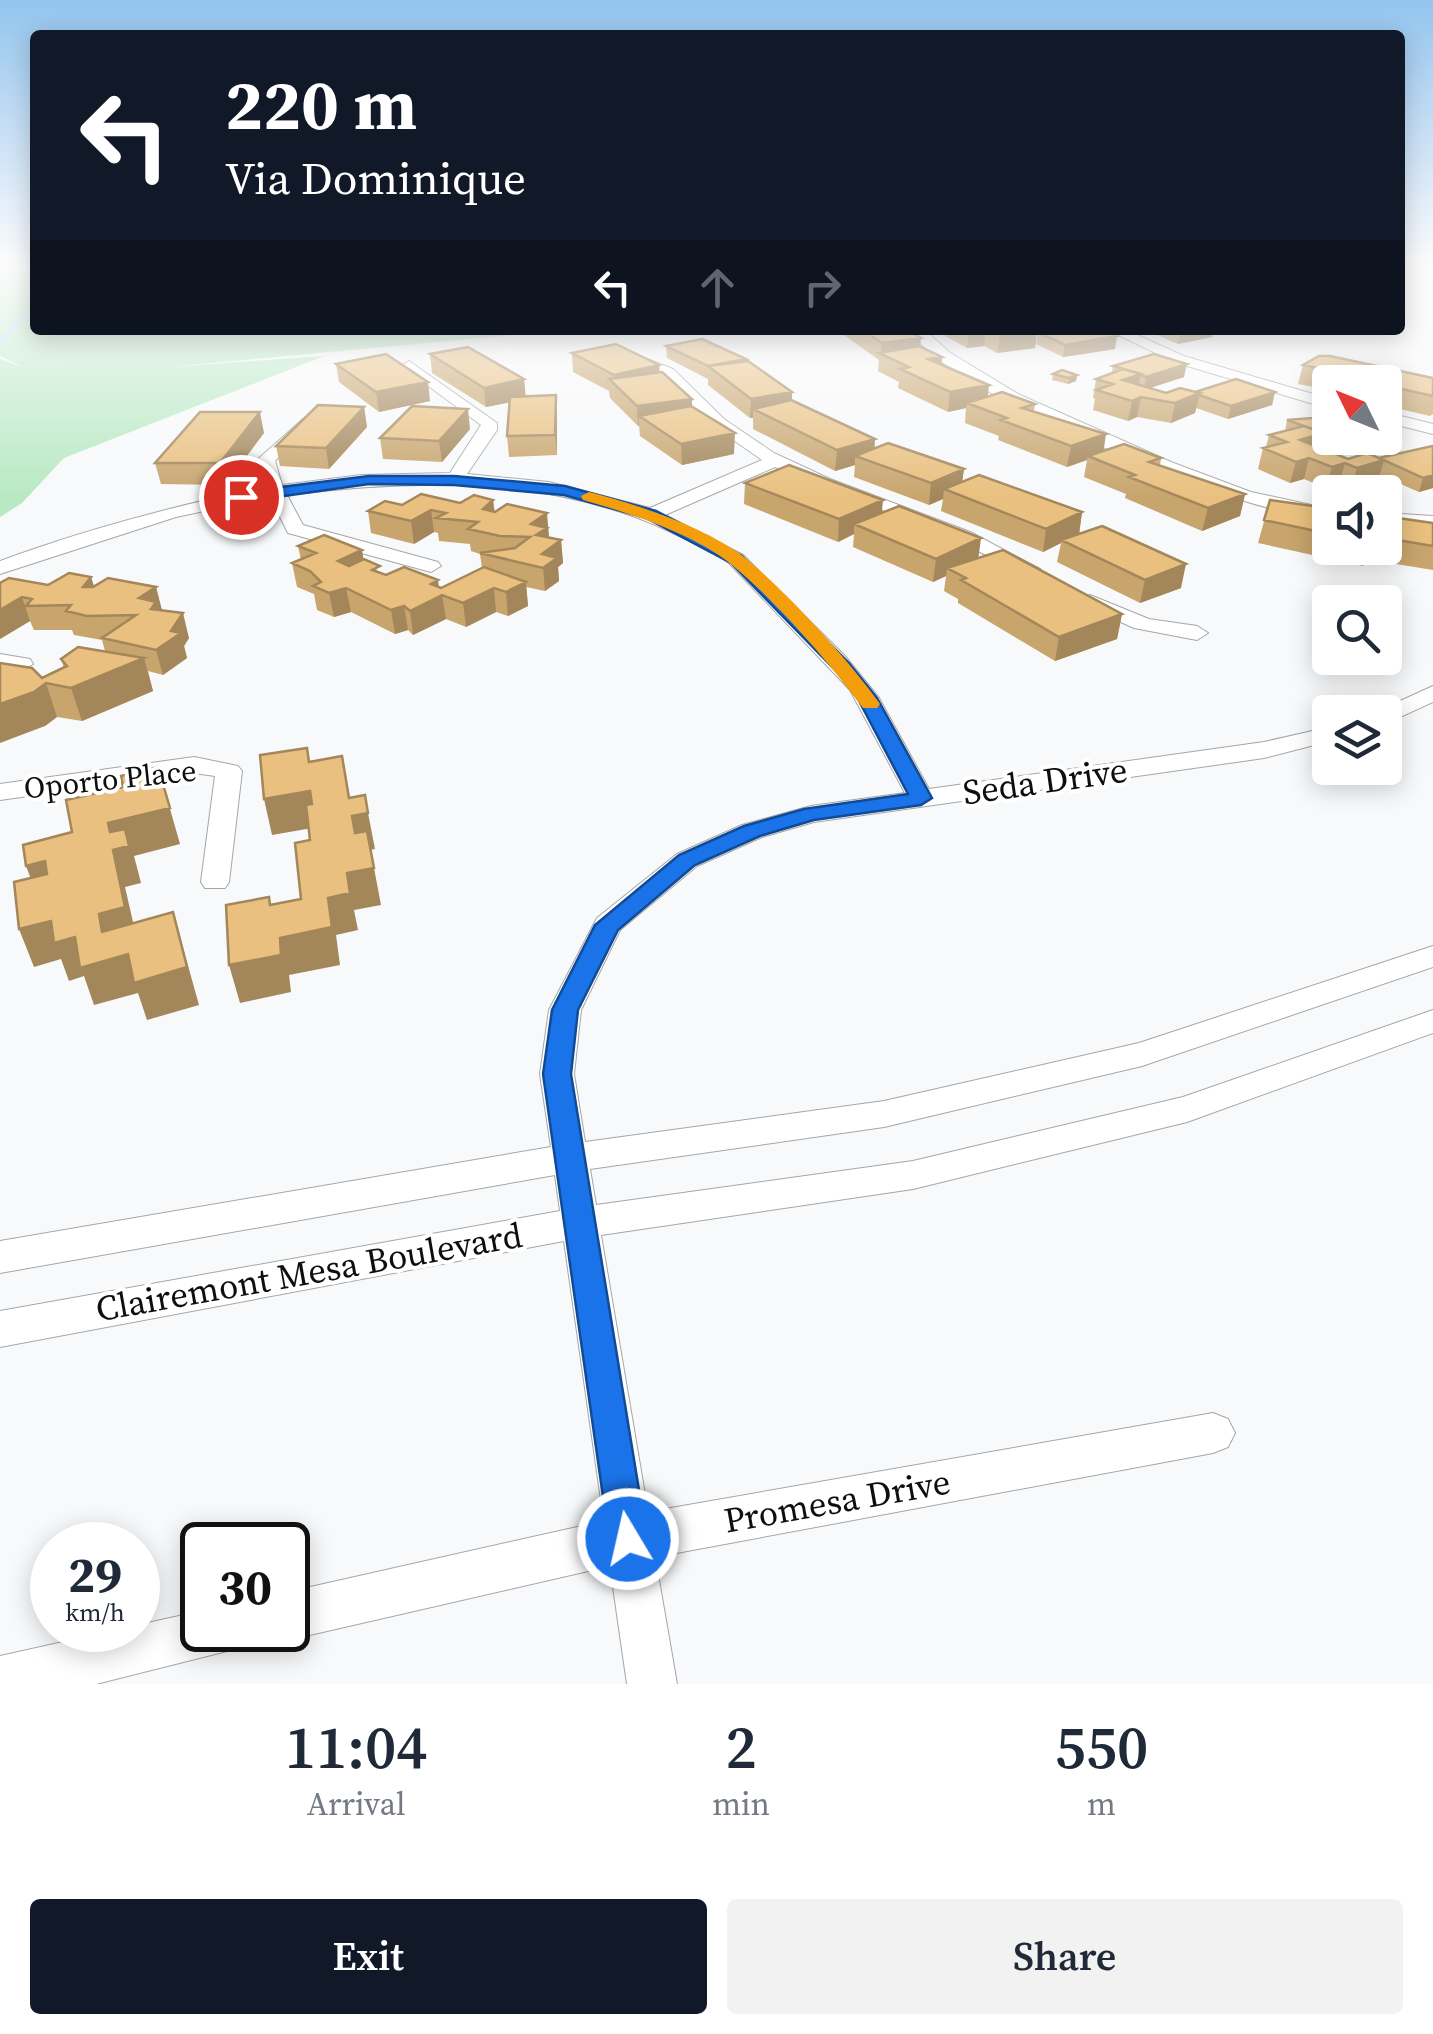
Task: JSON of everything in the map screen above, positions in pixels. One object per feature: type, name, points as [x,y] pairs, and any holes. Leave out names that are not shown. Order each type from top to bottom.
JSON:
[{"type":"street","points":[[927,342],[967,372],[1024,405],[1227,492],[1312,512]]},
{"type":"street","points":[[1139,342],[1178,360],[1312,399]]},
{"type":"street","points":[[613,352],[646,360],[689,388],[718,421],[779,460],[820,480],[942,527],[1062,584],[1121,618],[1161,632],[1197,634]]},
{"type":"street","points":[[408,366],[489,423],[489,430],[454,480]]},
{"type":"street","points":[[307,420],[266,460],[266,470],[295,528],[431,566]]},
{"type":"street","points":[[1402,421],[1433,429]]},
{"type":"street","points":[[651,515],[779,460]]},
{"type":"street","points":[[0,568],[134,521],[276,491],[369,480],[454,480],[565,490],[651,515],[736,560],[843,667],[867,698],[921,798]]},
{"type":"street","points":[[1402,521],[1433,522]]},
{"type":"street","points":[[1402,708],[1433,693]]},
{"type":"street","name":"Seda Drive","points":[[652,1684],[557,1074],[565,1010],[608,925],[687,860],[752,831],[812,814],[1264,750],[1312,738]]},
{"type":"street","name":"Oporto Place","points":[[0,792],[194,765],[229,771],[215,882]]},
{"type":"street","points":[[0,1256],[570,1158],[884,1114],[1142,1054],[1433,956]]},
{"type":"street","name":"Clairemont Mesa Boulevard","points":[[0,1330],[580,1223],[913,1175],[1188,1109],[1433,1021]]},
{"type":"street","name":"Promesa Drive","points":[[310,1611],[628,1539],[1212,1432]]},
{"type":"street","points":[[0,1681],[180,1640]]},
{"type":"green space","points":[[0,342],[442,342],[169,367],[324,356],[64,458],[22,503],[0,517],[0,359],[23,367],[0,356]]},
{"type":"building","points":[[708,342],[746,359],[708,366],[666,346]]},
{"type":"building","points":[[616,344],[659,365],[614,375],[572,353]]},
{"type":"building","points":[[919,346],[942,357],[928,359],[989,385],[950,392],[900,369],[909,367],[879,353]]},
{"type":"building","points":[[468,347],[524,379],[484,388],[430,354]]},
{"type":"building","points":[[386,354],[428,382],[376,392],[336,364]]},
{"type":"building","points":[[1154,354],[1187,364],[1146,377],[1113,366]]},
{"type":"building","points":[[1319,356],[1330,356],[1372,365],[1312,367],[1303,365]]},
{"type":"building","points":[[748,361],[792,392],[751,399],[708,366]]},
{"type":"building","points":[[1123,369],[1141,374],[1123,380],[1166,393],[1180,388],[1200,393],[1175,403],[1141,397],[1132,401],[1096,390],[1113,384],[1096,379]]},
{"type":"building","points":[[1062,370],[1077,375],[1069,378],[1053,374]]},
{"type":"building","points":[[1402,371],[1433,378],[1433,396],[1402,389]]},
{"type":"building","points":[[662,372],[692,399],[637,406],[609,379]]},
{"type":"building","points":[[1236,379],[1275,392],[1231,406],[1195,392]]},
{"type":"building","points":[[1002,392],[1035,404],[1022,408],[1106,434],[1071,446],[967,403]]},
{"type":"building","points":[[556,395],[555,435],[507,436],[510,397]]},
{"type":"building","points":[[791,400],[875,439],[837,450],[753,409]]},
{"type":"building","points":[[318,405],[364,407],[326,448],[276,446]]},
{"type":"building","points":[[412,406],[468,409],[439,441],[380,438]]},
{"type":"building","points":[[691,406],[735,433],[681,444],[639,416]]},
{"type":"building","points":[[200,412],[260,412],[220,463],[155,463]]},
{"type":"building","points":[[1312,418],[1312,429],[1287,420]]},
{"type":"building","points":[[1304,426],[1312,429],[1312,436],[1300,440],[1312,445],[1312,455],[1348,459],[1372,455],[1384,460],[1357,468],[1345,463],[1332,467],[1309,458],[1296,462],[1263,448],[1287,442],[1269,435]]},
{"type":"building","points":[[888,443],[964,469],[931,483],[855,456]]},
{"type":"building","points":[[1124,444],[1161,458],[1149,462],[1245,494],[1208,508],[1088,456]]},
{"type":"building","points":[[1432,446],[1433,475],[1423,478],[1379,458]]},
{"type":"building","points":[[789,465],[883,500],[839,519],[745,483]]},
{"type":"building","points":[[979,475],[1082,512],[1046,529],[944,489]]},
{"type":"building","points":[[421,494],[460,503],[474,495],[493,500],[483,509],[495,512],[507,504],[547,513],[531,524],[547,528],[536,535],[561,540],[542,554],[557,558],[543,568],[480,553],[515,548],[530,537],[500,536],[468,529],[478,522],[436,518],[446,513],[431,510],[411,521],[368,511],[385,501],[402,505]]},
{"type":"building","points":[[1270,500],[1312,506],[1312,530],[1264,520]]},
{"type":"building","points":[[899,506],[981,538],[936,559],[854,524]]},
{"type":"building","points":[[1402,519],[1433,523],[1433,546],[1402,541]]},
{"type":"building","points":[[1102,526],[1186,564],[1145,580],[1061,540]]},
{"type":"building","points":[[324,535],[362,550],[338,561],[349,566],[364,559],[380,566],[372,570],[386,575],[404,567],[438,580],[431,584],[441,588],[484,567],[526,582],[506,592],[494,588],[463,603],[442,595],[410,611],[404,606],[391,610],[346,588],[329,593],[313,586],[321,582],[310,571],[292,563],[316,553],[298,546]]},
{"type":"building","points":[[1003,550],[1122,614],[1059,637],[947,568]]},
{"type":"building","points":[[69,573],[91,577],[83,587],[93,587],[108,578],[156,587],[139,598],[156,602],[151,609],[183,613],[171,631],[181,633],[156,650],[102,638],[136,615],[87,616],[66,611],[71,605],[26,606],[32,599],[22,597],[0,610],[0,583],[9,578],[48,585]]},
{"type":"building","points":[[78,647],[144,658],[71,688],[46,683],[34,692],[0,704],[0,663],[32,668],[42,678],[67,666],[61,659]]},
{"type":"building","points":[[307,748],[309,762],[342,756],[349,798],[365,795],[368,813],[352,816],[355,833],[367,831],[374,868],[347,873],[350,893],[328,898],[332,927],[280,938],[281,955],[229,965],[226,905],[269,897],[270,905],[301,899],[295,843],[310,840],[306,805],[312,804],[310,791],[264,799],[260,755]]},
{"type":"building","points":[[158,767],[170,808],[108,823],[110,832],[125,829],[129,846],[113,850],[125,907],[99,914],[102,932],[173,912],[187,967],[134,983],[128,954],[80,968],[75,937],[54,943],[51,921],[19,929],[14,882],[47,874],[45,861],[26,866],[23,845],[72,832],[66,800],[123,787],[121,776]]},
{"type":"slow traffic","points":[[589,496],[636,509],[719,547],[843,667],[870,704]]},
{"type":"route","points":[[241,497],[369,480],[454,480],[565,490],[651,515],[719,547],[736,560],[843,667],[867,698],[921,798],[812,814],[752,831],[687,860],[608,925],[565,1010],[557,1074],[628,1539]]}]
